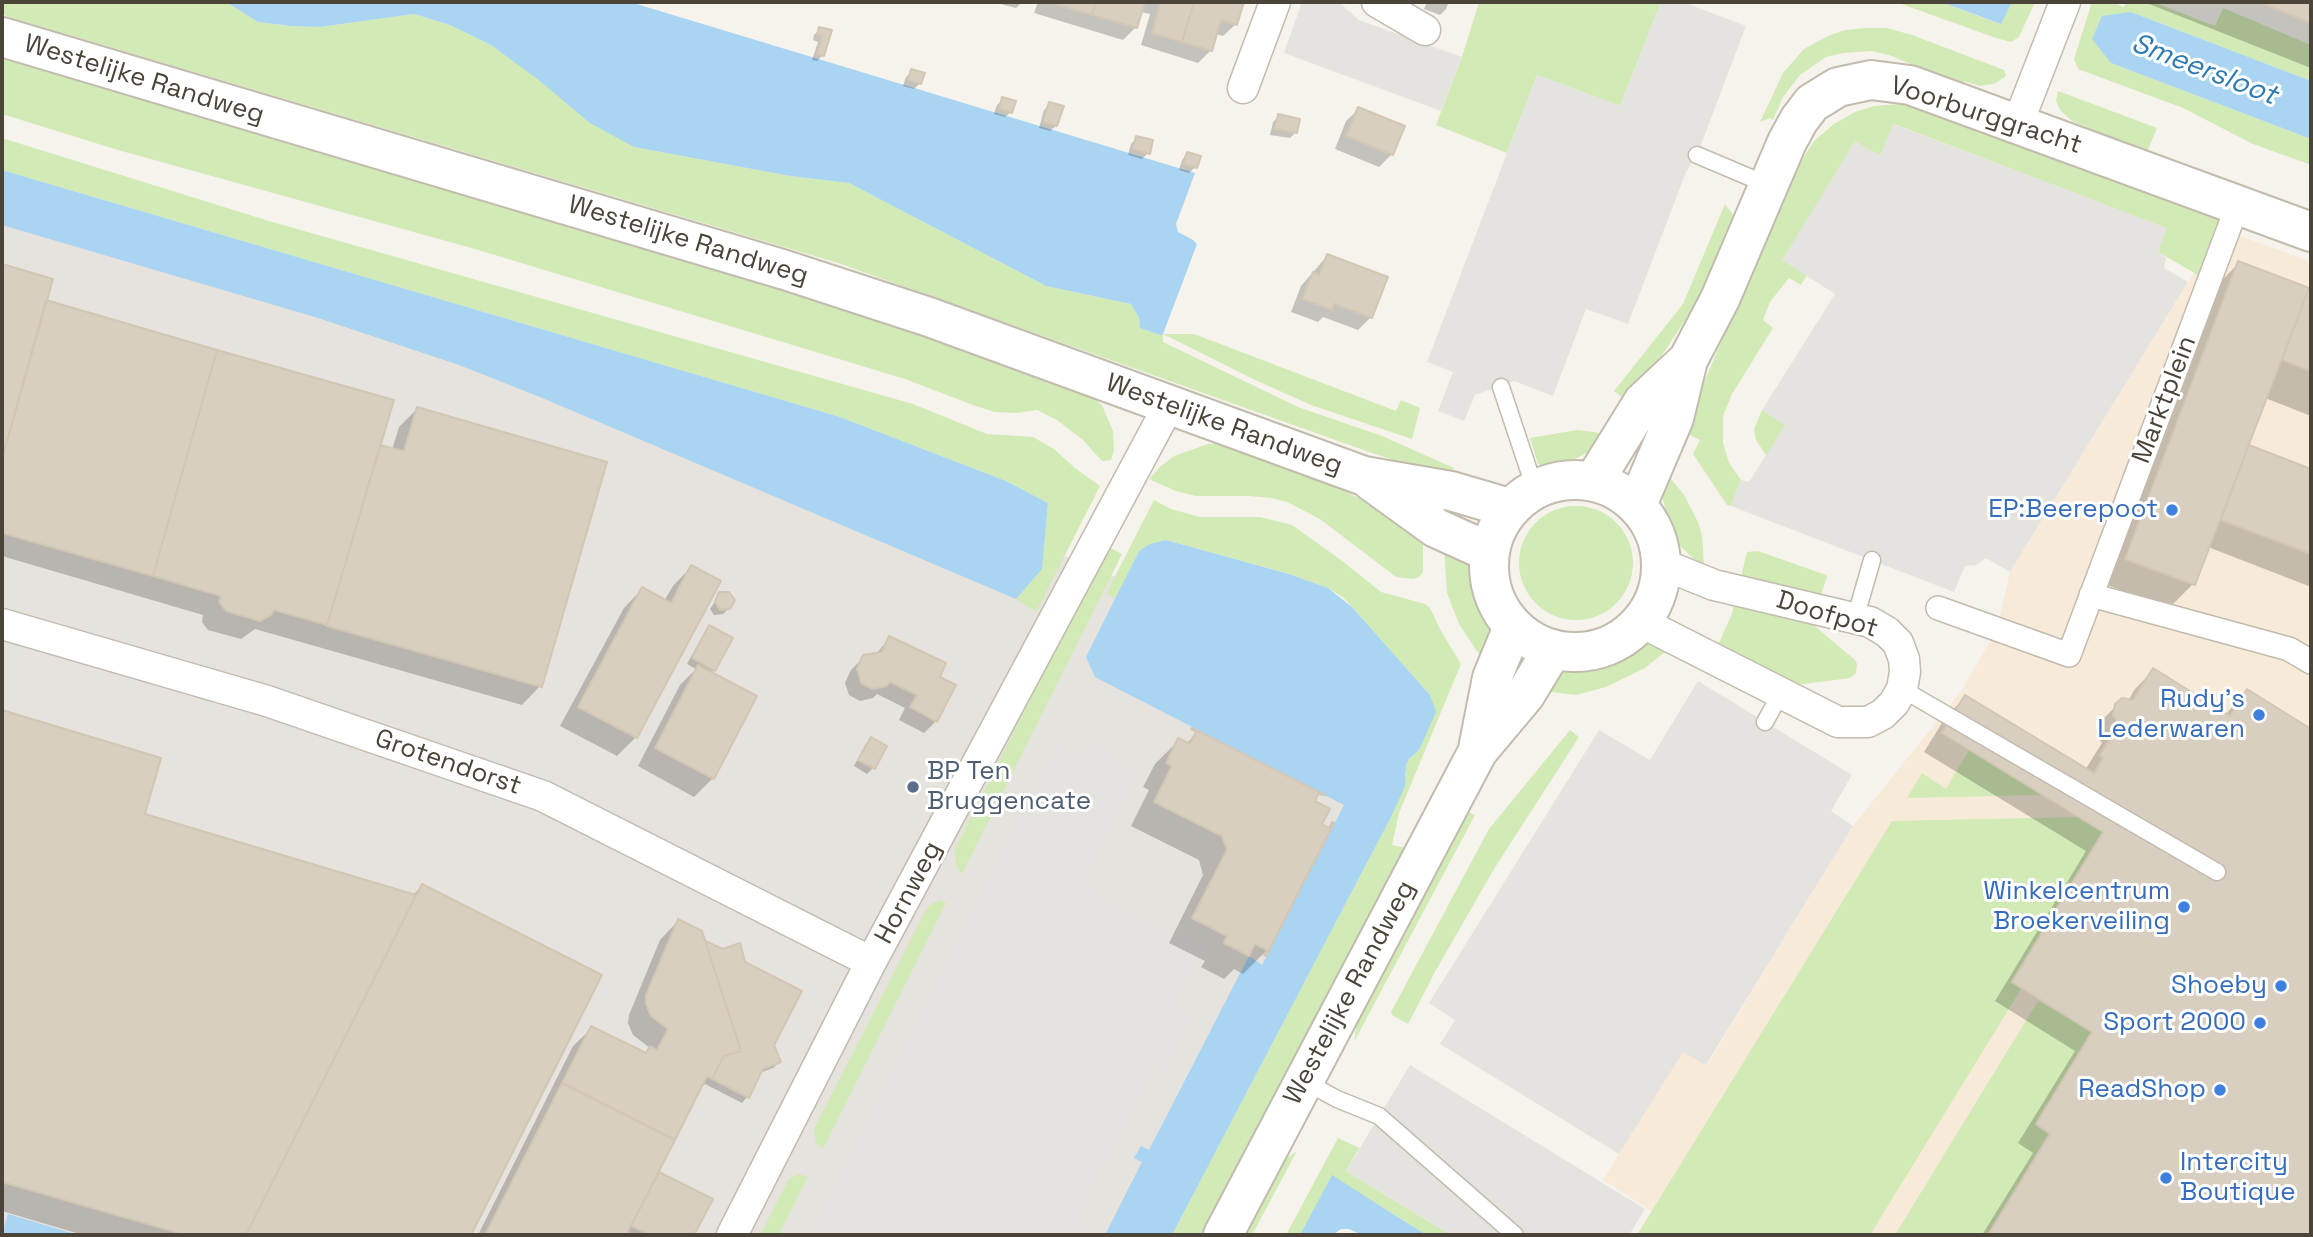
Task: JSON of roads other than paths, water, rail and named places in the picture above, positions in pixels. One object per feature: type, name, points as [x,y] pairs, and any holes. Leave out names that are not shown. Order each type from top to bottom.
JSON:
[{"type":"street","points":[[1243,88],[1275,2]]},
{"type":"street","points":[[1377,2],[1425,30]]},
{"type":"street","points":[[2018,124],[2065,2]]},
{"type":"street","name":"Westelijke Randweg","points":[[2,37],[785,270],[929,317],[1364,476],[1451,491],[1522,498]]},
{"type":"street","name":"Voorburggracht","points":[[1637,505],[1674,418],[1688,360],[1720,299],[1768,185],[1799,120],[1812,103],[1838,87],[1859,81],[1885,80],[1910,85],[2311,232]]},
{"type":"street","name":"Marktplein","points":[[1938,608],[2069,655],[2238,204]]},
{"type":"street","name":"Voorburggracht","points":[[1594,481],[1643,402],[1688,360]]},
{"type":"street","name":"Hornweg","points":[[732,1235],[871,962],[1169,405]]},
{"type":"street","name":"Westelijke Randweg","points":[[1364,476],[1436,528],[1489,552]]},
{"type":"street","points":[[1564,480],[1594,481],[1617,490],[1637,505],[1650,523],[1658,542],[1662,564],[1659,585],[1652,605],[1641,622],[1623,638],[1601,649],[1577,653],[1553,649],[1531,641],[1513,627],[1500,611],[1488,572],[1489,552],[1493,536],[1522,498],[1564,480]]},
{"type":"street","name":"Doofpot","points":[[1662,564],[1714,584],[1870,622],[1888,632],[1898,643],[1904,659],[1902,689]]},
{"type":"street","points":[[2091,595],[2289,649],[2311,662]]},
{"type":"street","points":[[1641,622],[1838,722],[1868,722],[1883,714],[1894,703],[1902,689]]},
{"type":"street","name":"Grotendorst","points":[[2,624],[267,701],[543,796],[871,962]]},
{"type":"street","name":"Westelijke Randweg","points":[[1478,751],[1492,678],[1513,627]]},
{"type":"street","name":"Westelijke Randweg","points":[[1223,1235],[1478,751],[1525,695],[1553,649]]},
{"type":"lane","points":[[1697,155],[1768,185]]},
{"type":"lane","points":[[1501,387],[1522,498]]},
{"type":"lane","points":[[1855,619],[1872,561]]},
{"type":"lane","points":[[1902,689],[2217,872]]},
{"type":"lane","points":[[1765,722],[1781,693]]},
{"type":"lane","points":[[1304,1081],[1337,1099],[1379,1116],[1515,1235]]},
{"type":"water","points":[[226,2],[630,2],[1195,173],[1176,224],[1178,232],[1197,244],[1163,334],[1160,335],[1140,328],[1139,318],[1131,304],[1046,286],[849,183],[790,176],[634,147],[590,123],[491,45],[450,25],[414,14],[320,27],[291,26],[258,22]]},
{"type":"water","points":[[1941,2],[2012,2],[2001,24]]},
{"type":"water","name":"Smeersloot","points":[[2131,12],[2311,81],[2311,139],[2111,63],[2092,39],[2102,16]]},
{"type":"water","points":[[2,170],[840,417],[1006,481],[1048,503],[1042,569],[1016,599],[459,365],[315,317],[2,225]]},
{"type":"water","points":[[1166,540],[1289,574],[1328,588],[1352,607],[1430,695],[1436,712],[1419,750],[1406,765],[1405,786],[1391,817],[1172,1235],[1105,1235],[1142,1162],[1134,1158],[1141,1146],[1149,1150],[1249,956],[1262,965],[1344,805],[1095,677],[1086,657],[1139,551],[1150,544]]},
{"type":"water","points":[[1332,1175],[1427,1235],[1362,1235],[1349,1229],[1341,1229],[1333,1235],[1300,1235]]},
{"type":"water","points":[[8,1214],[78,1235],[2,1235]]},
{"type":"place","name":"EP:Beerepoot","points":[[2172,510]]},
{"type":"place","name":"Rudy's Lederwaren","points":[[2259,715]]},
{"type":"place","name":"BP Ten Bruggencate","points":[[913,787]]},
{"type":"place","name":"Winkelcentrum Broekerveiling","points":[[2184,907]]},
{"type":"place","name":"Shoeby","points":[[2281,986]]},
{"type":"place","name":"Sport 2000","points":[[2260,1023]]},
{"type":"place","name":"ReadShop","points":[[2220,1090]]},
{"type":"place","name":"Intercity Boutique","points":[[2166,1178]]}]
